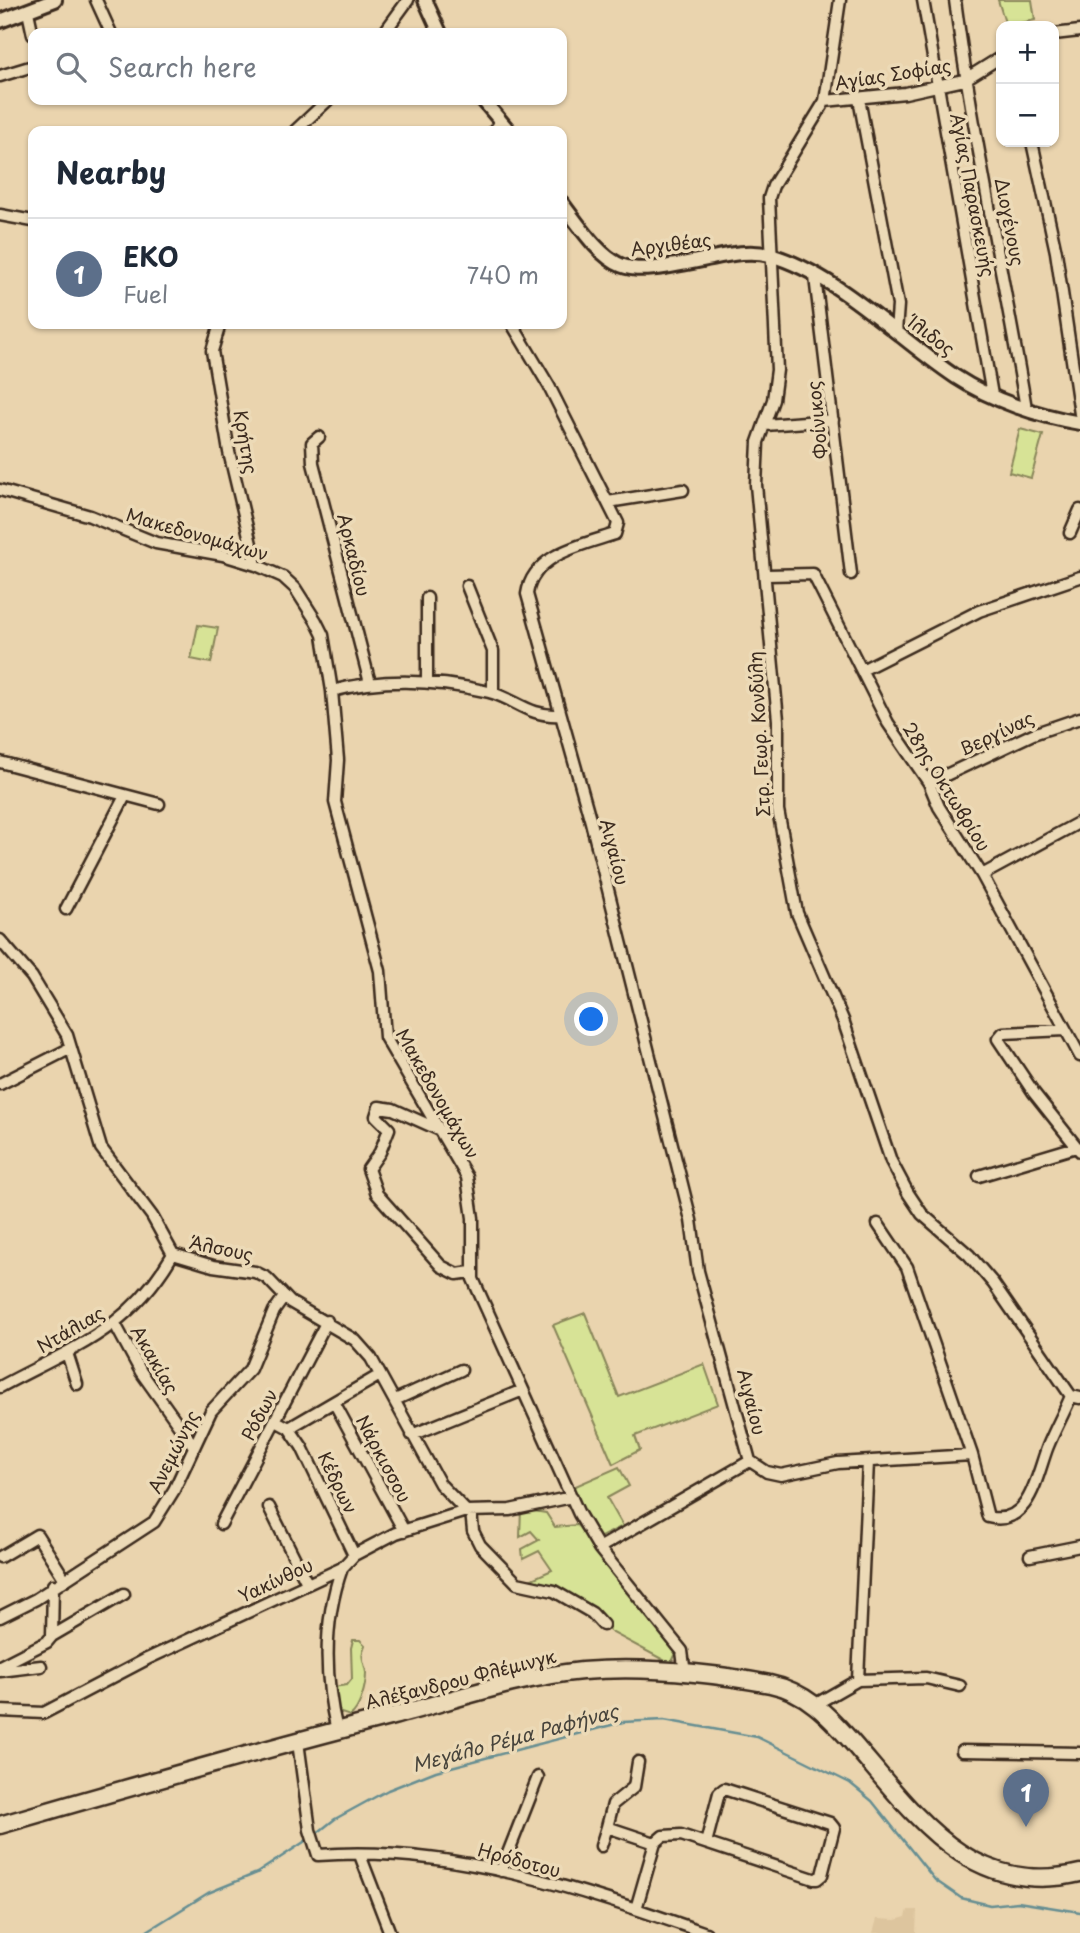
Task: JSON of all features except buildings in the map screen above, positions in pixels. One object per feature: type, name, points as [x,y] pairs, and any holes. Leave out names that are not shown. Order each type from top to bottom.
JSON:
[{"type":"main road","name":"Αλέξανδρου Φλέμινγκ","points":[[0,1825],[337,1731],[562,1674],[603,1670],[685,1674],[774,1685],[816,1704],[926,1827],[958,1854],[990,1870],[1021,1877],[1056,1878],[1080,1874]]},
{"type":"street","points":[[0,22],[55,0]]},
{"type":"street","points":[[96,0],[109,28]]},
{"type":"street","points":[[388,28],[408,0]]},
{"type":"street","points":[[425,0],[438,28]]},
{"type":"street","name":"Στρ. Γεωρ. Κονδύλη","points":[[840,0],[825,101],[773,186],[769,198],[777,370],[765,425],[758,442],[756,485],[760,538],[767,575],[778,720],[778,810],[797,913],[844,1020],[891,1161],[922,1214],[969,1255],[993,1283],[1076,1397]]},
{"type":"street","name":"Αγίας Παρασκευής","points":[[923,0],[936,87],[992,395]]},
{"type":"street","name":"Διογένους","points":[[955,0],[964,80],[999,249],[1026,408]]},
{"type":"street","points":[[28,12],[31,28]]},
{"type":"street","points":[[1059,33],[1080,31]]},
{"type":"street","name":"Αγίας Σοφίας","points":[[825,101],[859,99],[936,87],[964,80],[996,60]]},
{"type":"street","points":[[0,76],[28,68]]},
{"type":"street","points":[[859,99],[896,294],[896,332]]},
{"type":"street","points":[[300,126],[323,105]]},
{"type":"street","points":[[486,105],[500,126]]},
{"type":"street","points":[[1033,147],[1056,252],[1080,414]]},
{"type":"street","name":"Αργιθέας","points":[[567,209],[601,253],[621,268],[640,270],[742,253],[772,255]]},
{"type":"street","points":[[0,215],[28,220]]},
{"type":"street","name":"Ίλιδος","points":[[772,255],[816,277],[956,377],[1026,408],[1080,424]]},
{"type":"street","name":"Φοίνικος","points":[[816,277],[851,575]]},
{"type":"street","name":"Κρήτης","points":[[218,329],[213,346],[213,358],[229,452],[256,565]]},
{"type":"street","name":"Αιγαίου","points":[[515,329],[549,386],[618,523],[615,534],[565,550],[535,570],[529,581],[527,594],[561,715],[691,1220],[698,1271],[750,1461]]},
{"type":"street","points":[[765,425],[833,420]]},
{"type":"street","name":"Αρκαδίου","points":[[319,437],[312,443],[313,463],[370,683]]},
{"type":"street","name":"Μακεδονομάχων","points":[[0,490],[90,516],[156,543],[223,555],[256,565],[283,577],[310,611],[323,635],[332,691],[338,760],[335,802],[380,971],[382,1028],[405,1074],[443,1132],[467,1177],[471,1192],[471,1272],[572,1497],[599,1548],[682,1651],[685,1674]]},
{"type":"street","points":[[608,502],[683,490]]},
{"type":"street","points":[[1070,533],[1080,510]]},
{"type":"street","name":"28ης Οκτωβρίου","points":[[767,575],[813,574],[888,723],[929,783],[939,807],[982,875],[1080,1056]]},
{"type":"street","points":[[862,670],[979,611],[1080,577]]},
{"type":"street","points":[[467,586],[493,651],[493,693]]},
{"type":"street","points":[[426,598],[427,682]]},
{"type":"street","points":[[332,691],[370,683],[427,682],[493,693],[513,704],[548,716],[561,715]]},
{"type":"street","name":"Βεργίνας","points":[[929,783],[1033,734],[1080,719]]},
{"type":"street","points":[[0,762],[159,804]]},
{"type":"street","points":[[66,909],[125,796]]},
{"type":"street","points":[[982,875],[1080,822]]},
{"type":"street","name":"Άλσους","points":[[0,940],[32,977],[68,1035],[76,1057],[90,1119],[101,1147],[152,1216],[173,1254],[213,1266],[255,1272],[267,1278],[284,1297],[327,1321],[366,1349],[440,1484],[468,1511]]},
{"type":"street","points":[[979,1176],[1078,1149],[1034,1093],[998,1039],[1003,1032],[1065,1030]]},
{"type":"street","points":[[0,1084],[71,1048]]},
{"type":"street","points":[[443,1132],[393,1109],[379,1107],[376,1116],[387,1125],[388,1131],[380,1152],[368,1169],[377,1194],[441,1266],[457,1274],[471,1272]]},
{"type":"street","points":[[878,1224],[908,1267],[972,1455],[985,1513],[994,1518],[1007,1516],[1024,1505],[1035,1489],[1046,1453],[1076,1397]]},
{"type":"street","name":"Ντάλιας","points":[[0,1387],[67,1353],[115,1324],[136,1304],[173,1254]]},
{"type":"street","name":"Ανεμώνης","points":[[0,1617],[36,1599],[53,1585],[140,1534],[154,1522],[174,1490],[211,1411],[250,1369],[274,1311],[284,1297]]},
{"type":"street","name":"Ρόδων","points":[[221,1524],[327,1321]]},
{"type":"street","name":"Ακακίας","points":[[115,1324],[141,1372],[193,1445]]},
{"type":"street","points":[[67,1353],[77,1384]]},
{"type":"street","points":[[395,1399],[461,1370]]},
{"type":"street","points":[[276,1420],[289,1427],[380,1375]]},
{"type":"street","points":[[412,1435],[523,1390]]},
{"type":"street","name":"Νάρκισσου","points":[[334,1402],[404,1531]]},
{"type":"street","name":"Κέδρων","points":[[289,1427],[302,1447],[354,1555]]},
{"type":"street","points":[[599,1548],[750,1461],[767,1472],[781,1475],[838,1463],[972,1455]]},
{"type":"street","points":[[858,1680],[868,1462]]},
{"type":"street","name":"Υακίνθου","points":[[0,1712],[44,1713],[147,1659],[342,1569],[354,1555],[404,1531],[468,1511],[510,1510],[572,1497]]},
{"type":"street","points":[[269,1507],[307,1583]]},
{"type":"street","points":[[468,1511],[480,1545],[517,1583],[554,1591],[592,1613],[603,1625]]},
{"type":"street","points":[[0,1557],[37,1535],[64,1578]]},
{"type":"street","points":[[1030,1556],[1080,1546]]},
{"type":"street","points":[[337,1731],[329,1696],[326,1633],[342,1569]]},
{"type":"street","points":[[52,1636],[53,1585]]},
{"type":"street","points":[[0,1669],[124,1594]]},
{"type":"street","points":[[0,1669],[41,1666]]},
{"type":"street","points":[[816,1704],[858,1680],[926,1678],[960,1686]]},
{"type":"street","name":"Ηρόδοτου","points":[[298,1742],[311,1835],[318,1855],[429,1856],[500,1871],[636,1909],[706,1933]]},
{"type":"street","points":[[962,1751],[1080,1753]]},
{"type":"street","points":[[601,1846],[613,1804],[634,1787],[638,1762]]},
{"type":"street","points":[[500,1871],[538,1777]]},
{"type":"street","points":[[636,1909],[647,1879],[655,1843],[672,1833],[817,1879],[822,1875],[834,1828],[830,1823],[724,1789],[719,1793],[706,1843]]},
{"type":"street","points":[[607,1827],[655,1843]]},
{"type":"street","points":[[360,1855],[391,1933]]},
{"type":"shaded area","points":[[908,1910],[917,1910],[916,1933],[873,1933],[877,1919],[895,1920],[906,1917]]},
{"type":"green space","points":[[998,0],[1032,0],[1035,20],[1004,21]]},
{"type":"green space","points":[[1020,429],[1043,435],[1031,478],[1009,472]]},
{"type":"green space","points":[[198,625],[218,628],[211,663],[191,659]]},
{"type":"green space","points":[[585,1313],[619,1397],[704,1364],[718,1404],[635,1436],[640,1450],[613,1464],[553,1325]]},
{"type":"green space","points":[[619,1467],[629,1486],[607,1498],[623,1526],[595,1540],[571,1488]]},
{"type":"green space","points":[[521,1509],[546,1513],[555,1527],[577,1525],[677,1651],[671,1664],[611,1632],[570,1595],[523,1583],[552,1570],[539,1551],[523,1559],[522,1549],[539,1540],[531,1531],[520,1537]]},
{"type":"green space","points":[[353,1640],[360,1640],[365,1645],[362,1657],[366,1673],[362,1697],[350,1716],[335,1711],[333,1687],[347,1685],[352,1679]]},
{"type":"waterway","name":"Μεγάλο Ρέμα Ραφήνας","points":[[316,1834],[335,1819],[388,1790],[436,1771],[623,1722],[664,1720],[757,1737],[850,1783],[872,1801],[935,1880],[961,1898],[990,1905],[1018,1902],[1080,1912]]},
{"type":"waterway","name":"Μεγάλο Ρέμα Ραφήνας","points":[[144,1933],[208,1893],[257,1873],[310,1838]]},
{"type":"place","name":"EKO","points":[[1026,1827]]}]
